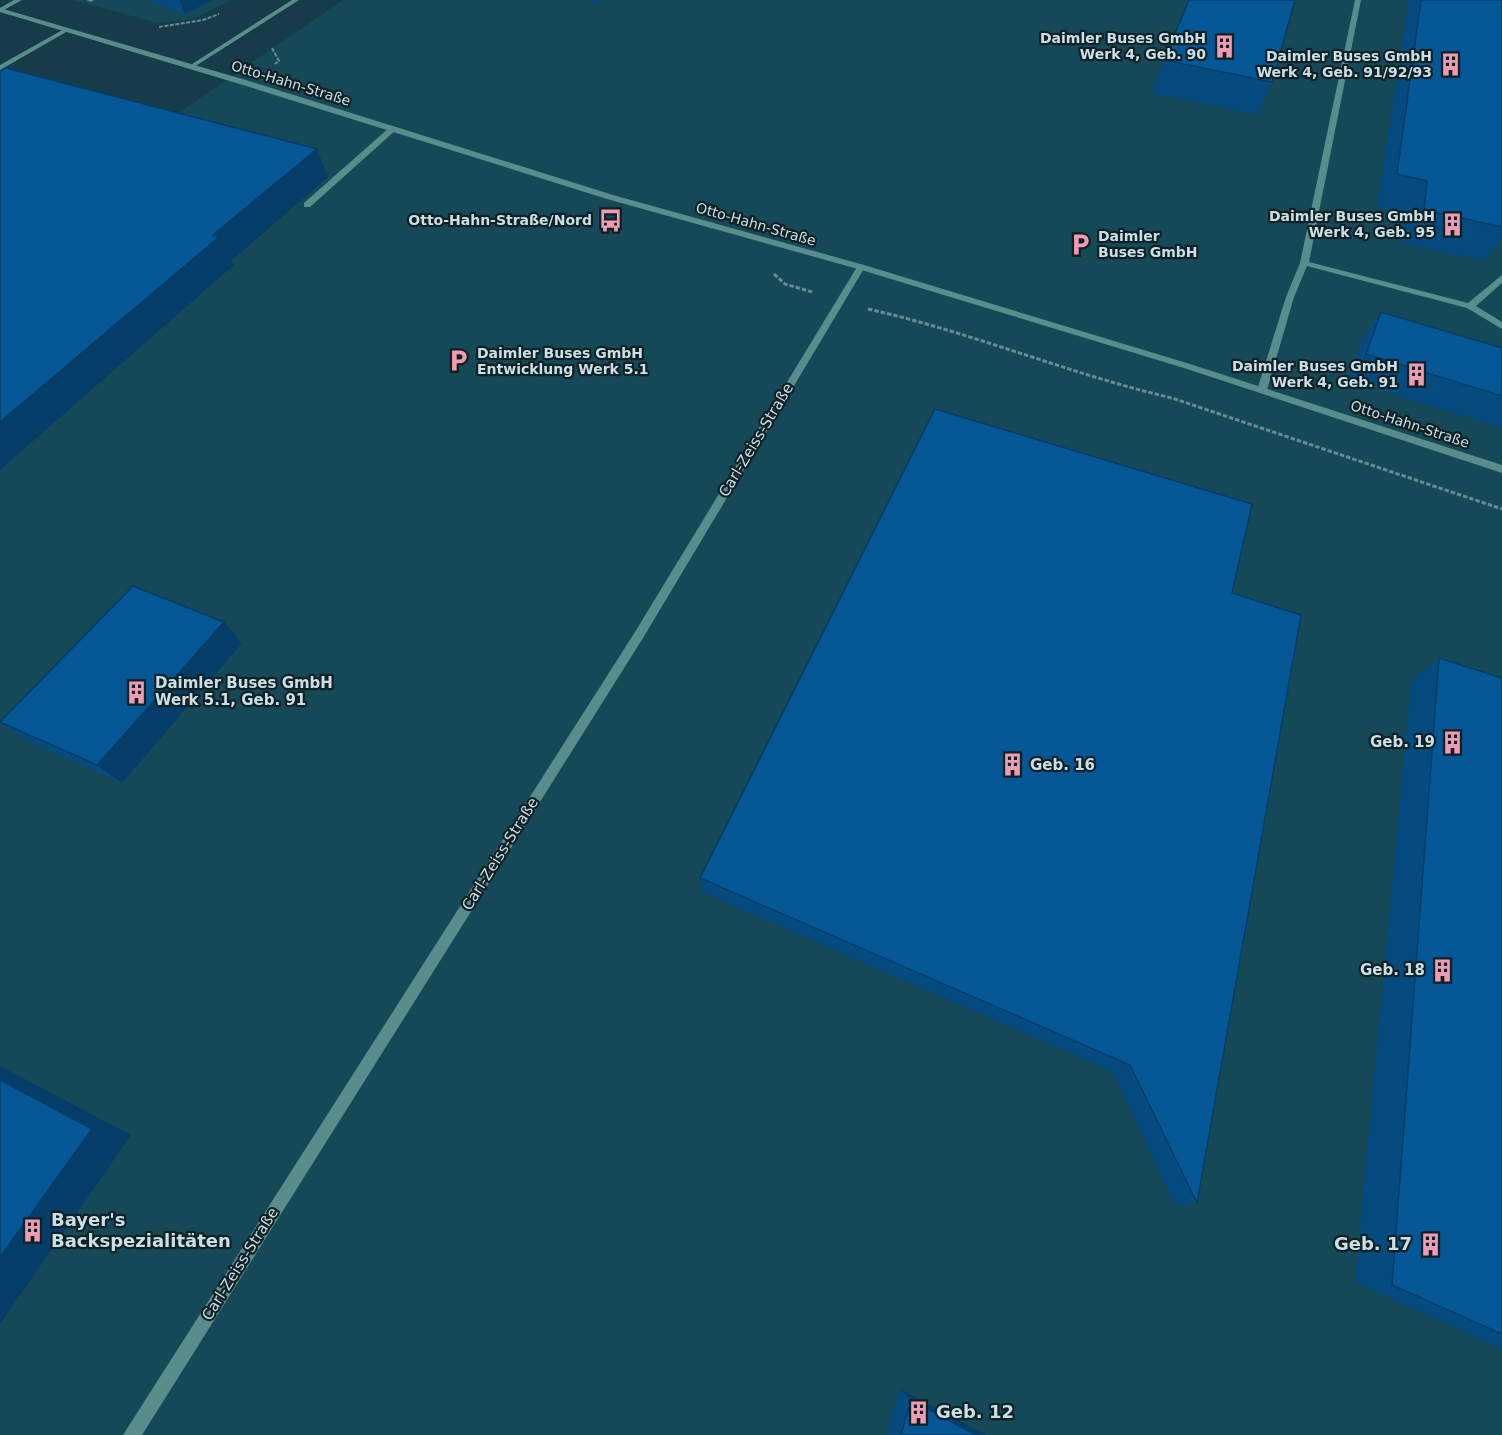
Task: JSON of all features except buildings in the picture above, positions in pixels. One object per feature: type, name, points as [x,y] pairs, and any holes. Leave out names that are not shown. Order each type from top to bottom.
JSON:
[{"type":"street","points":[[0,10],[19,0]]},
{"type":"street","points":[[192,66],[296,0]]},
{"type":"street","points":[[1262,390],[1290,297],[1304,263],[1358,0]]},
{"type":"street","name":"Otto-Hahn-Straße","points":[[0,10],[192,66],[610,197],[861,267],[1262,390],[1502,469]]},
{"type":"street","points":[[0,68],[66,30]]},
{"type":"street","points":[[307,206],[393,129]]},
{"type":"street","points":[[1304,263],[1470,306],[1502,326]]},
{"type":"street","name":"Carl-Zeiss-Straße","points":[[132,1435],[639,635],[861,267]]},
{"type":"street","points":[[1470,306],[1502,278]]},
{"type":"path","points":[[153,26],[184,24],[224,12]]},
{"type":"shaded area","points":[[74,0],[231,0],[194,19],[157,23]]},
{"type":"shaded area","points":[[343,0],[1502,0],[1502,1435],[0,1435],[0,66],[177,114]]},
{"type":"place","name":"Daimler Buses GmbH Werk 4, Geb. 90","points":[[1224,46]]},
{"type":"place","name":"Daimler Buses GmbH Werk 4, Geb. 91/92/93","points":[[1450,64]]},
{"type":"place","name":"Otto-Hahn-Straße/Nord","points":[[610,220]]},
{"type":"place","name":"Daimler Buses GmbH Werk 4, Geb. 95","points":[[1453,224]]},
{"type":"place","name":"Daimler Buses GmbH","points":[[1080,244]]},
{"type":"place","name":"Daimler Buses GmbH Entwicklung Werk 5.1","points":[[459,361]]},
{"type":"place","name":"Daimler Buses GmbH Werk 4, Geb. 91","points":[[1416,374]]},
{"type":"place","name":"Daimler Buses GmbH Werk 5.1, Geb. 91","points":[[137,692]]},
{"type":"place","name":"Geb. 19","points":[[1453,742]]},
{"type":"place","name":"Geb. 16","points":[[1012,765]]},
{"type":"place","name":"Geb. 18","points":[[1443,970]]},
{"type":"place","name":"Bayer's Backspezialitäten","points":[[33,1230]]},
{"type":"place","name":"Geb. 17","points":[[1430,1244]]},
{"type":"place","name":"Geb. 12","points":[[918,1412]]}]
